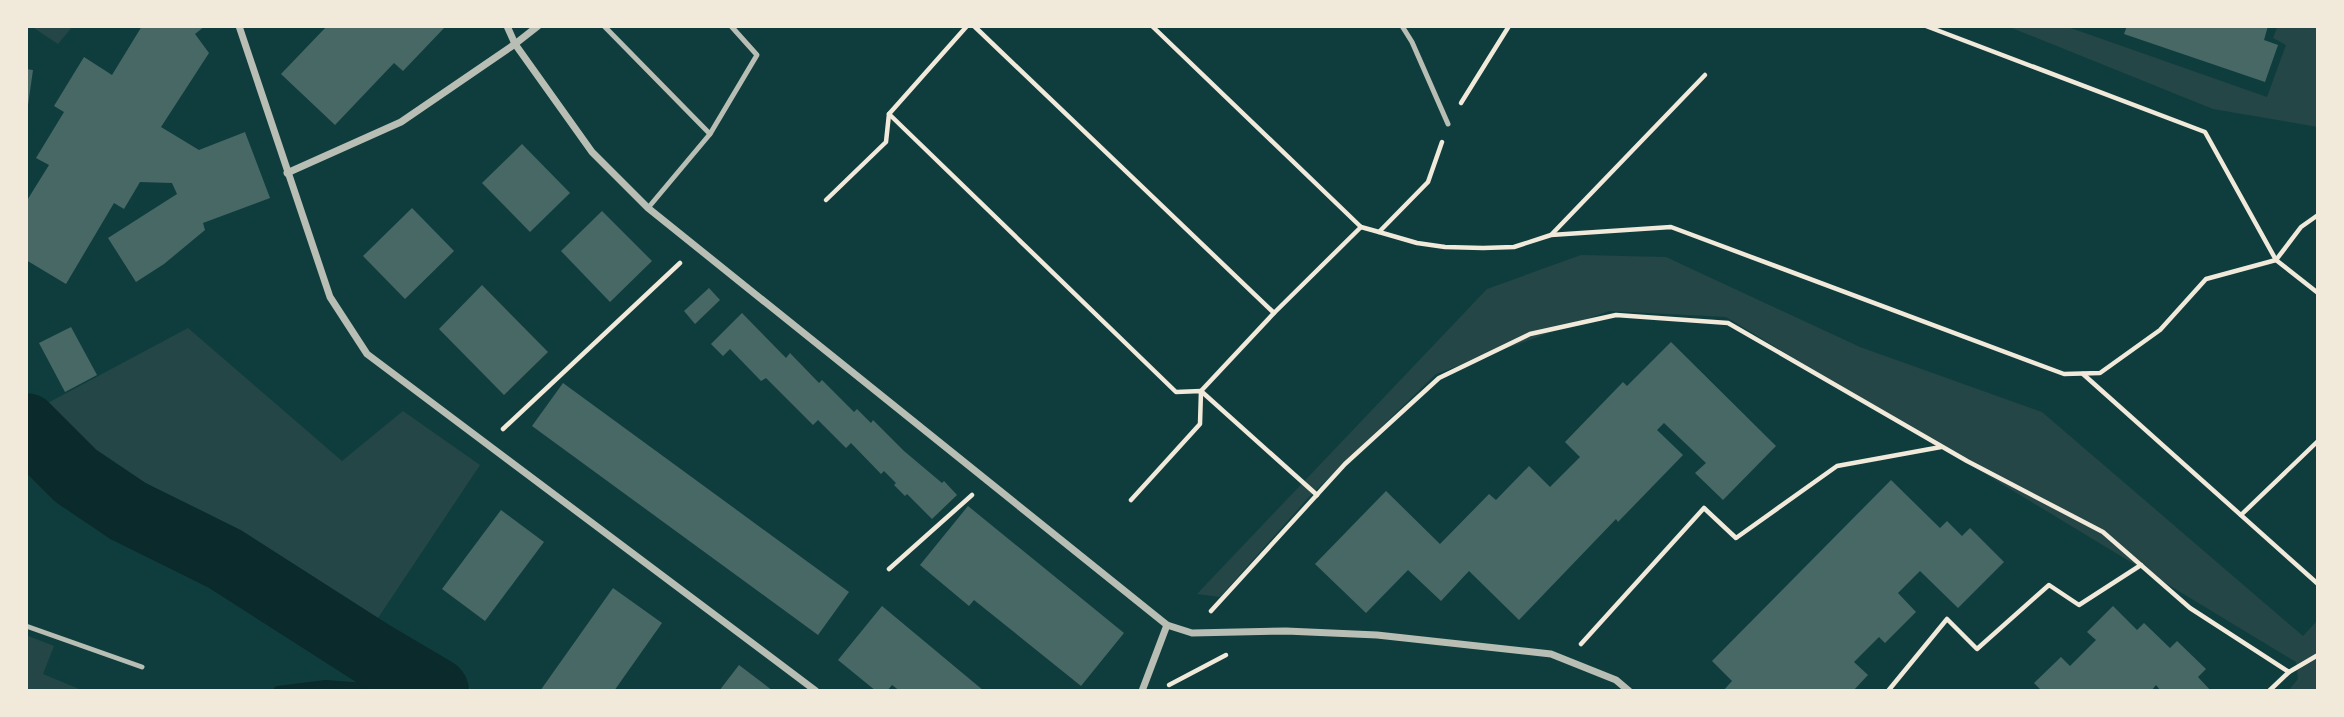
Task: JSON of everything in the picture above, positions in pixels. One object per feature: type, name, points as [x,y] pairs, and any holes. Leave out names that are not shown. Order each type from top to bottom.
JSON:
[{"type":"street","points":[[239,26],[330,297],[367,354],[816,691]]},
{"type":"street","points":[[507,26],[516,44],[592,152],[648,208],[1167,625],[1192,633],[1257,631],[1377,635],[1552,654],[1616,680],[1629,691]]},
{"type":"street","points":[[287,173],[401,122],[516,44],[538,26]]},
{"type":"street","points":[[1142,691],[1167,625]]},
{"type":"lane","points":[[604,26],[710,134]]},
{"type":"lane","points":[[648,208],[710,134],[758,55],[731,26]]},
{"type":"lane","points":[[1402,26],[1448,124]]},
{"type":"lane","points":[[26,626],[142,667]]},
{"type":"path","points":[[826,200],[886,142],[889,114],[967,26]]},
{"type":"path","points":[[974,26],[1274,313]]},
{"type":"path","points":[[1152,26],[1361,227],[1417,243],[1470,248],[1514,247],[1551,235],[1671,227],[2064,374],[2099,373],[2160,330],[2206,279],[2276,260],[2301,227],[2318,215]]},
{"type":"path","points":[[1379,232],[1428,182],[1448,124],[1509,26]]},
{"type":"path","points":[[1926,26],[2205,132],[2276,260],[2318,293]]},
{"type":"path","points":[[1551,235],[1705,75]]},
{"type":"path","points":[[889,114],[1176,392],[1201,391],[1317,495]]},
{"type":"path","points":[[1131,500],[1200,424],[1201,391],[1274,313],[1361,227]]},
{"type":"path","points":[[487,444],[680,262]]},
{"type":"path","points":[[1192,633],[1345,464],[1439,377],[1530,334],[1615,315],[1728,323],[1941,447],[2103,532],[2190,608],[2288,672]]},
{"type":"path","points":[[2083,373],[2318,584]]},
{"type":"path","points":[[2241,515],[2318,441]]},
{"type":"path","points":[[1567,660],[1704,508],[1736,538],[1837,466],[1941,447]]},
{"type":"path","points":[[889,569],[968,499]]},
{"type":"path","points":[[1888,691],[1947,619],[1977,649],[2049,585],[2079,605],[2141,565]]},
{"type":"path","points":[[1168,685],[1224,657],[1257,631]]},
{"type":"path","points":[[2269,691],[2288,672],[2318,655]]},
{"type":"shaded area","points":[[31,26],[73,26],[58,44]]},
{"type":"shaded area","points":[[2007,26],[2065,26],[2267,97],[2286,45],[2273,38],[2277,28],[2275,26],[2318,26],[2318,127],[2213,109]]},
{"type":"shaded area","points":[[1581,255],[1666,257],[1860,347],[2042,412],[2303,636],[2318,620],[2318,691],[2288,691],[2298,679],[2296,662],[1726,317],[1609,311],[1436,374],[1309,497],[1220,597],[1197,594],[1487,289]]},
{"type":"shaded area","points":[[188,328],[342,461],[403,411],[480,465],[370,630],[474,691],[407,691],[286,624],[135,534],[80,500],[47,474],[60,459],[29,413]]},
{"type":"shaded area","points":[[26,635],[54,646],[43,674],[84,691],[26,691]]},
{"type":"building","points":[[142,26],[205,26],[195,34],[209,53],[161,127],[199,150],[245,132],[270,198],[203,223],[205,230],[164,264],[136,282],[108,238],[177,194],[172,183],[140,182],[124,209],[114,203],[66,284],[26,260],[26,202],[49,165],[36,158],[64,112],[54,106],[84,57],[112,75]]},
{"type":"building","points":[[327,26],[446,26],[403,71],[394,63],[335,125],[281,74]]},
{"type":"building","points":[[2127,26],[2268,26],[2264,40],[2278,45],[2265,82],[2124,34]]},
{"type":"building","points":[[26,69],[33,70],[28,105],[26,104]]},
{"type":"building","points":[[522,144],[570,193],[530,232],[482,183]]},
{"type":"building","points":[[412,208],[454,251],[405,299],[363,256]]},
{"type":"building","points":[[602,211],[652,261],[610,302],[561,251]]},
{"type":"building","points":[[482,285],[548,352],[504,395],[439,329]]},
{"type":"building","points":[[709,288],[720,300],[695,324],[684,311]]},
{"type":"building","points":[[742,313],[786,358],[790,353],[819,383],[822,380],[854,412],[857,409],[871,423],[873,420],[904,451],[942,483],[944,481],[957,495],[932,519],[894,485],[896,483],[884,471],[881,474],[851,443],[846,448],[818,420],[813,425],[766,378],[761,381],[730,349],[723,356],[711,344]]},
{"type":"building","points":[[71,327],[97,375],[65,392],[39,343]]},
{"type":"building","points":[[1671,342],[1776,446],[1723,500],[1695,473],[1706,463],[1664,423],[1657,430],[1683,455],[1618,522],[1616,519],[1519,620],[1469,571],[1441,601],[1408,570],[1366,613],[1315,564],[1386,491],[1440,544],[1489,494],[1496,500],[1529,466],[1550,487],[1580,457],[1565,442],[1623,382],[1627,386]]},
{"type":"building","points":[[563,383],[849,592],[818,635],[532,426]]},
{"type":"building","points":[[1891,480],[1940,528],[1947,521],[1962,536],[1970,528],[2004,562],[1958,608],[1920,571],[1898,593],[1916,612],[1885,643],[1879,637],[1854,662],[1868,675],[1853,691],[1723,691],[1732,681],[1712,661]]},
{"type":"building","points":[[968,506],[1124,633],[1081,686],[974,600],[969,606],[920,565]]},
{"type":"building","points":[[501,510],[544,542],[485,621],[442,589]]},
{"type":"building","points":[[613,588],[662,623],[614,691],[540,691]]},
{"type":"building","points":[[882,606],[984,691],[900,691],[892,685],[887,691],[876,691],[838,660]]},
{"type":"building","points":[[2113,606],[2137,630],[2144,623],[2170,648],[2177,641],[2206,669],[2198,677],[2211,691],[2161,691],[2156,685],[2151,691],[2042,691],[2034,683],[2061,657],[2070,666],[2096,640],[2087,632]]},
{"type":"building","points":[[739,665],[773,691],[719,691]]},
{"type":"waterway","points":[[26,426],[76,476],[128,511],[225,559],[436,691]]},
{"type":"waterway","points":[[278,691],[326,685],[403,691]]}]
